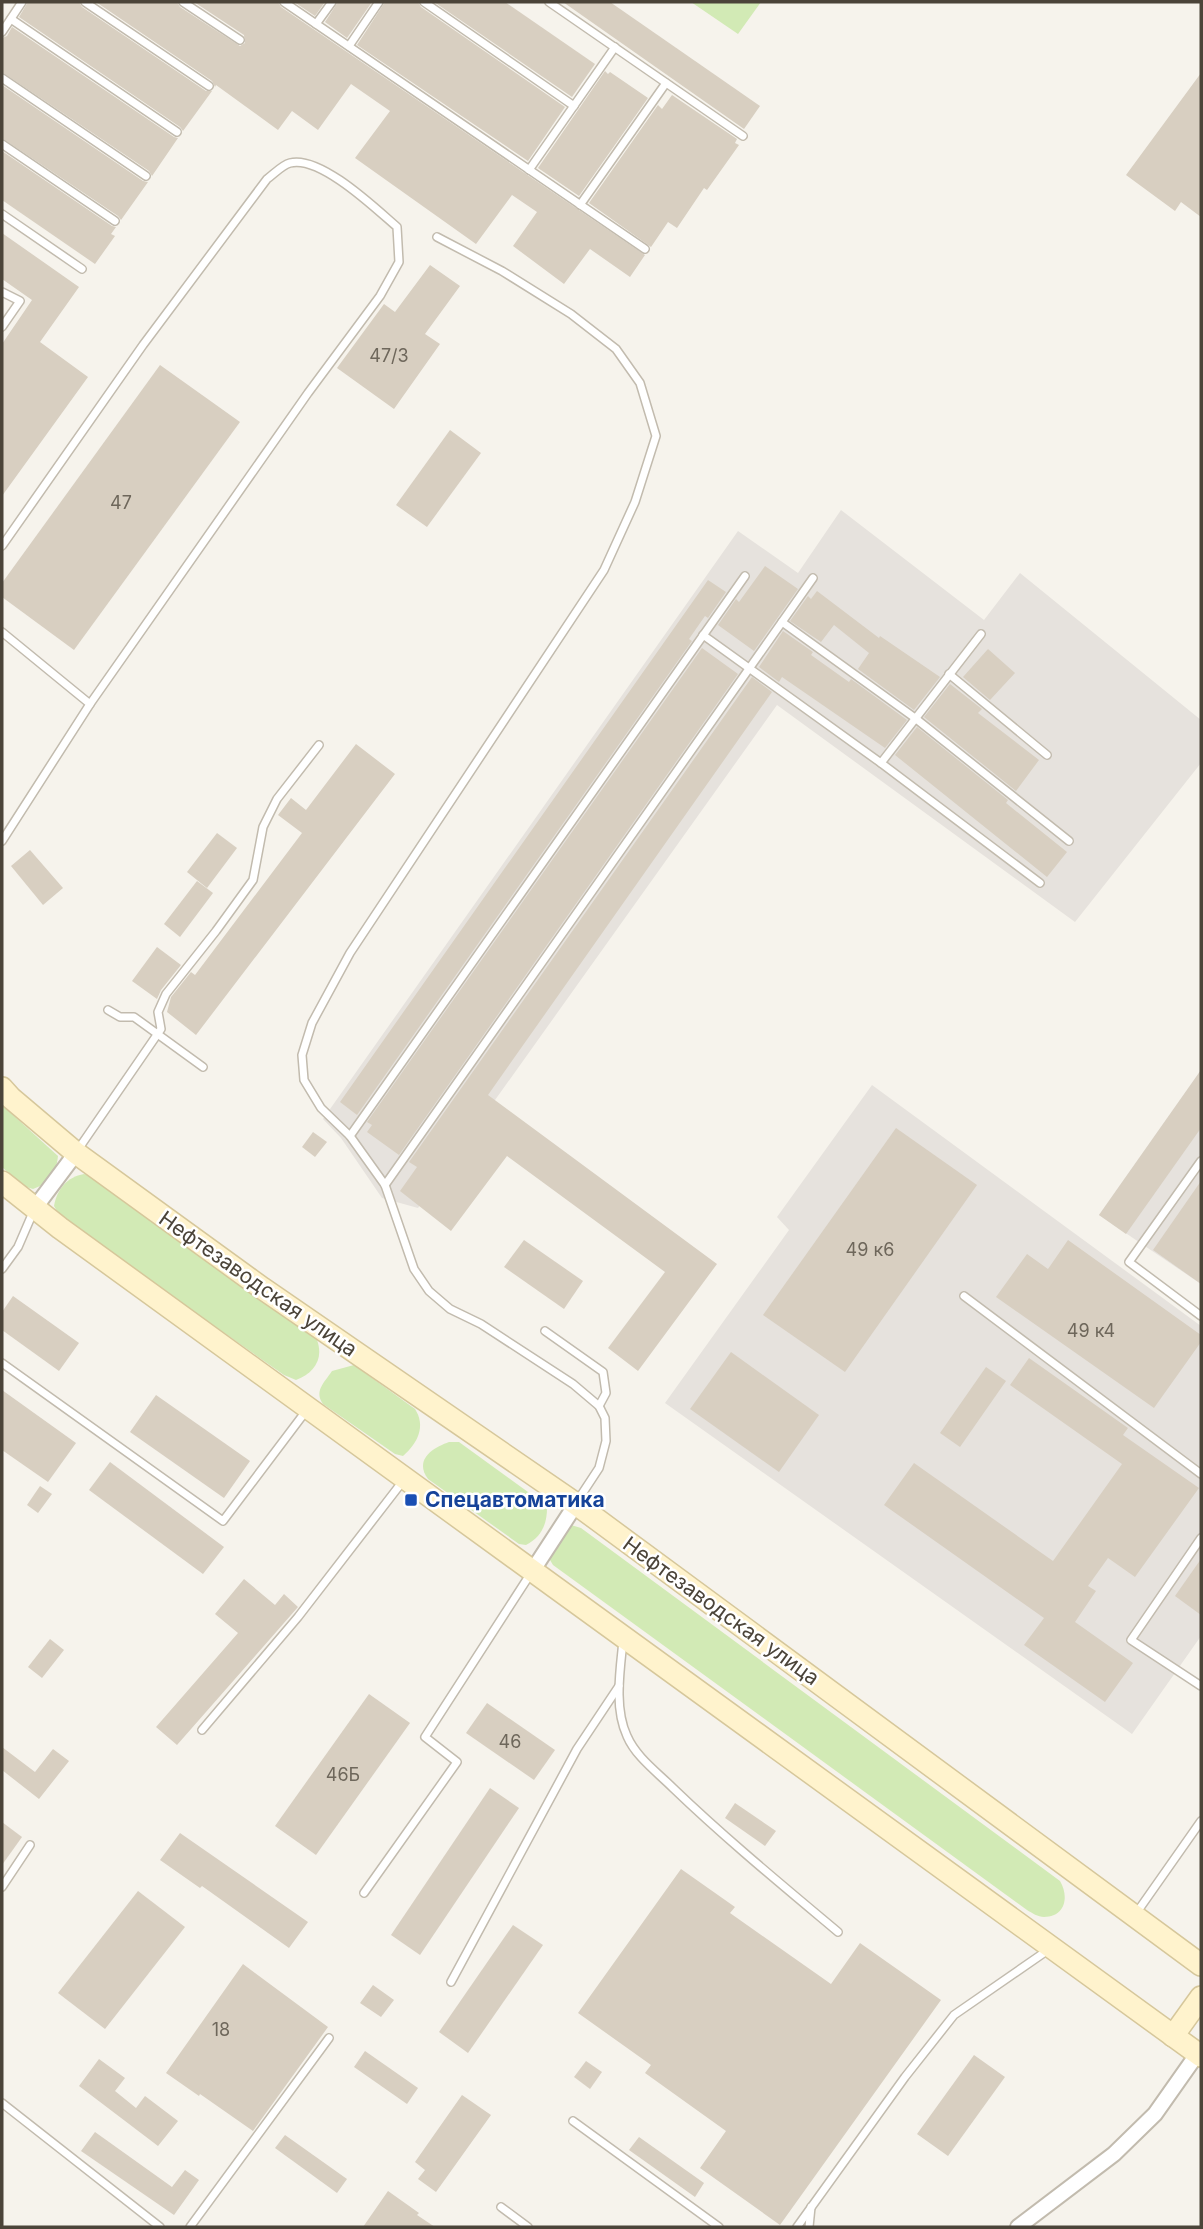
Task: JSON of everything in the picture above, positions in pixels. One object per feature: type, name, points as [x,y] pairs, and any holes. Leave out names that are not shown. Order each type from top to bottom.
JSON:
[{"type":"main road","name":"Нефтезаводская улица","points":[[2,1088],[76,1153],[262,1288],[576,1504],[1201,1965]]},
{"type":"main road","points":[[2,1182],[34,1209],[1199,2054]]},
{"type":"main road","points":[[1173,2036],[1201,1997]]},
{"type":"street","points":[[34,1209],[76,1153]]},
{"type":"street","points":[[533,1570],[576,1504]]},
{"type":"street","points":[[1018,2227],[1035,2221],[1114,2154],[1154,2114],[1199,2054]]},
{"type":"lane","points":[[2,32],[22,2]]},
{"type":"lane","points":[[85,2],[209,86]]},
{"type":"lane","points":[[183,2],[240,40]]},
{"type":"lane","points":[[284,2],[645,249]]},
{"type":"lane","points":[[316,24],[332,2]]},
{"type":"lane","points":[[349,46],[379,2]]},
{"type":"lane","points":[[424,2],[574,106]]},
{"type":"lane","points":[[549,2],[743,136]]},
{"type":"lane","points":[[11,19],[177,132]]},
{"type":"lane","points":[[529,170],[615,47]]},
{"type":"lane","points":[[2,78],[146,176]]},
{"type":"lane","points":[[580,205],[666,83]]},
{"type":"lane","points":[[2,144],[115,221]]},
{"type":"lane","points":[[2,546],[143,345],[267,179],[287,163],[303,162],[354,190],[397,227],[399,262],[380,296],[308,393],[90,704],[2,841]]},
{"type":"lane","points":[[2,214],[82,269]]},
{"type":"lane","points":[[437,237],[502,271],[571,314],[616,349],[640,383],[656,436],[635,502],[604,570],[350,953],[312,1023],[302,1055],[304,1080],[321,1108],[351,1136],[385,1185],[414,1269],[429,1291],[450,1309],[481,1324],[573,1384],[599,1406],[605,1418],[606,1441],[599,1468],[576,1504]]},
{"type":"lane","points":[[2,292],[20,301],[2,327]]},
{"type":"lane","points":[[351,1136],[745,576]]},
{"type":"lane","points":[[385,1185],[813,578]]},
{"type":"lane","points":[[782,622],[915,718],[1069,841]]},
{"type":"lane","points":[[2,632],[90,704]]},
{"type":"lane","points":[[881,763],[981,634]]},
{"type":"lane","points":[[703,635],[881,763],[1040,883]]},
{"type":"lane","points":[[949,674],[1047,755]]},
{"type":"lane","points":[[76,1153],[161,1029],[158,1012],[166,994],[253,880],[264,827],[277,799],[319,745]]},
{"type":"lane","points":[[108,1010],[120,1017],[134,1017],[203,1067]]},
{"type":"lane","points":[[1201,1161],[1129,1262],[1201,1316]]},
{"type":"lane","points":[[2,1269],[18,1247],[34,1209]]},
{"type":"lane","points":[[964,1296],[1201,1474]]},
{"type":"lane","points":[[545,1331],[603,1372],[606,1393],[599,1406]]},
{"type":"lane","points":[[2,1363],[223,1521],[308,1407]]},
{"type":"lane","points":[[202,1730],[298,1617],[406,1478]]},
{"type":"lane","points":[[1201,1538],[1131,1640],[1201,1686]]},
{"type":"lane","points":[[364,1894],[457,1762],[425,1737],[533,1570]]},
{"type":"lane","points":[[623,1637],[619,1685],[621,1713],[626,1736],[638,1754],[712,1825],[838,1932]]},
{"type":"lane","points":[[451,1982],[577,1749],[619,1685]]},
{"type":"lane","points":[[1134,1917],[1201,1821]]},
{"type":"lane","points":[[2,1887],[30,1845]]},
{"type":"lane","points":[[797,2227],[905,2077],[954,2015],[1052,1948]]},
{"type":"lane","points":[[190,2227],[329,2038]]},
{"type":"lane","points":[[2,2103],[160,2227]]},
{"type":"lane","points":[[573,2120],[719,2227]]},
{"type":"lane","points":[[501,2207],[528,2227]]},
{"type":"lane","points":[[809,2227],[812,2207]]},
{"type":"shaded area","points":[[841,510],[984,620],[1020,573],[1201,720],[1201,763],[1075,922],[777,705],[418,1208],[382,1198],[341,1138],[323,1119],[738,531],[798,573]]},
{"type":"shaded area","points":[[1201,1070],[1201,1284],[1099,1215]]},
{"type":"shaded area","points":[[872,1085],[1201,1326],[1201,1636],[1132,1734],[665,1403],[789,1230],[777,1217]]},
{"type":"green space","points":[[691,2],[761,2],[738,34]]},
{"type":"green space","points":[[2,1105],[58,1156],[51,1177],[39,1187],[33,1189],[23,1186],[2,1167]]},
{"type":"green space","points":[[84,1174],[91,1176],[317,1340],[318,1359],[312,1369],[296,1380],[284,1375],[61,1218],[54,1206],[58,1194],[68,1181]]},
{"type":"green space","points":[[354,1365],[415,1409],[420,1422],[419,1434],[413,1446],[403,1456],[395,1454],[323,1404],[320,1399],[321,1387],[332,1371]]},
{"type":"green space","points":[[449,1442],[459,1442],[547,1508],[546,1520],[536,1538],[526,1545],[519,1544],[428,1479],[424,1472],[424,1461],[431,1451]]},
{"type":"green space","points":[[571,1525],[581,1528],[1060,1881],[1065,1899],[1061,1910],[1044,1917],[1027,1910],[553,1565],[547,1555]]},
{"type":"building","points":[[28,2],[79,2],[82,7],[206,91],[212,91],[183,131],[19,17]]},
{"type":"building","points":[[96,2],[177,2],[180,7],[240,46],[245,43],[244,35],[194,2],[278,2],[281,7],[645,255],[630,277],[590,249],[564,284],[513,246],[537,212],[512,195],[476,244],[355,158],[390,111],[351,84],[318,130],[292,111],[278,130],[216,85],[215,87],[212,81]]},
{"type":"building","points":[[294,2],[325,2],[315,16]]},
{"type":"building","points":[[338,2],[372,2],[347,38],[325,22]]},
{"type":"building","points":[[385,2],[418,2],[421,7],[565,107],[528,161],[357,45]]},
{"type":"building","points":[[434,2],[505,2],[595,64],[572,97]]},
{"type":"building","points":[[563,2],[610,2],[760,106],[744,129]]},
{"type":"building","points":[[12,27],[178,138],[152,176],[149,171],[2,72],[2,38],[7,36]]},
{"type":"building","points":[[605,71],[648,98],[579,196],[538,168]]},
{"type":"building","points":[[1201,73],[1201,217],[1181,202],[1175,211],[1126,175]]},
{"type":"building","points":[[2,85],[148,182],[121,220],[2,138]]},
{"type":"building","points":[[672,95],[737,139],[735,143],[739,145],[707,190],[704,188],[677,228],[668,222],[651,247],[589,203],[658,105],[662,109]]},
{"type":"building","points":[[2,151],[116,227],[111,234],[115,236],[95,264],[2,200]]},
{"type":"building","points":[[2,233],[79,287],[40,342],[88,377],[2,496],[2,344],[32,300],[2,279]]},
{"type":"building","points":[[430,265],[460,286],[425,334],[440,344],[394,409],[337,368],[384,304],[395,312]]},
{"type":"building","points":[[160,365],[240,422],[74,650],[2,597],[2,583]]},
{"type":"building","points":[[450,430],[481,453],[427,527],[396,505]]},
{"type":"building","points":[[765,566],[798,589],[754,651],[718,625],[736,599],[739,602]]},
{"type":"building","points":[[708,580],[726,592],[708,618],[705,616],[689,639],[692,641],[357,1115],[340,1102]]},
{"type":"building","points":[[817,591],[879,638],[880,636],[940,677],[914,710],[858,669],[869,653],[834,625],[821,642],[790,621],[808,596],[811,599]]},
{"type":"building","points":[[783,631],[813,652],[811,655],[849,682],[851,679],[907,720],[885,748],[782,677],[779,682],[759,667]]},
{"type":"building","points":[[702,648],[738,674],[399,1155],[367,1132],[372,1125],[367,1122]]},
{"type":"building","points":[[988,649],[1015,673],[990,700],[963,677]]},
{"type":"building","points":[[752,677],[772,692],[488,1095],[717,1264],[638,1371],[608,1348],[665,1272],[507,1156],[451,1231],[400,1191],[417,1167],[409,1162]]},
{"type":"building","points":[[950,684],[982,709],[978,713],[1039,760],[1016,791],[924,717]]},
{"type":"building","points":[[917,727],[1008,800],[1006,803],[1067,852],[1047,877],[895,755]]},
{"type":"building","points":[[356,744],[395,774],[196,1035],[167,1012],[171,997],[191,972],[195,975],[302,833],[278,815],[291,798],[306,810]]},
{"type":"building","points":[[217,833],[237,848],[207,888],[187,872]]},
{"type":"building","points":[[30,850],[63,888],[43,905],[11,866]]},
{"type":"building","points":[[197,881],[213,893],[180,937],[164,924]]},
{"type":"building","points":[[157,947],[181,965],[157,999],[132,981]]},
{"type":"building","points":[[1201,1070],[1201,1128],[1126,1234],[1099,1215]]},
{"type":"building","points":[[896,1128],[977,1185],[845,1372],[763,1315]]},
{"type":"building","points":[[313,1132],[327,1142],[315,1157],[302,1147]]},
{"type":"building","points":[[1201,1181],[1201,1284],[1153,1250]]},
{"type":"building","points":[[524,1240],[583,1281],[564,1309],[504,1267]]},
{"type":"building","points":[[1068,1240],[1201,1335],[1201,1342],[1154,1408],[996,1297],[1027,1254],[1048,1269]]},
{"type":"building","points":[[13,1296],[79,1343],[59,1371],[2,1330],[2,1312]]},
{"type":"building","points":[[731,1352],[819,1415],[779,1472],[690,1409]]},
{"type":"building","points":[[1029,1358],[1128,1428],[1123,1435],[1199,1488],[1135,1577],[1108,1558],[1088,1586],[1096,1591],[1075,1622],[1133,1663],[1105,1702],[1024,1645],[1044,1618],[884,1505],[914,1463],[1053,1561],[1122,1464],[1010,1385]]},
{"type":"building","points":[[986,1367],[1006,1381],[960,1447],[940,1433]]},
{"type":"building","points":[[2,1390],[76,1443],[48,1482],[2,1450]]},
{"type":"building","points":[[156,1395],[250,1461],[224,1498],[130,1432]]},
{"type":"building","points":[[110,1462],[224,1547],[203,1574],[89,1490]]},
{"type":"building","points":[[40,1486],[52,1494],[38,1513],[27,1505]]},
{"type":"building","points":[[1201,1559],[1201,1615],[1175,1596]]},
{"type":"building","points":[[244,1579],[275,1605],[284,1594],[298,1607],[177,1745],[156,1727],[238,1633],[215,1614]]},
{"type":"building","points":[[50,1639],[64,1650],[42,1678],[28,1667]]},
{"type":"building","points":[[369,1694],[410,1723],[316,1855],[275,1826]]},
{"type":"building","points":[[487,1703],[555,1750],[534,1780],[466,1733]]},
{"type":"building","points":[[2,1747],[35,1772],[53,1749],[69,1761],[39,1799],[2,1770]]},
{"type":"building","points":[[490,1788],[519,1808],[420,1955],[391,1935]]},
{"type":"building","points":[[735,1803],[776,1831],[765,1846],[725,1818]]},
{"type":"building","points":[[2,1822],[22,1837],[2,1865]]},
{"type":"building","points":[[180,1833],[308,1922],[289,1948],[202,1886],[200,1888],[160,1860]]},
{"type":"building","points":[[681,1869],[735,1907],[730,1913],[831,1984],[860,1943],[941,2000],[780,2225],[700,2168],[726,2131],[645,2073],[651,2065],[578,2013]]},
{"type":"building","points":[[138,1891],[185,1927],[105,2029],[58,1993]]},
{"type":"building","points":[[513,1925],[543,1945],[468,2053],[439,2032]]},
{"type":"building","points":[[243,1964],[328,2027],[253,2131],[166,2073]]},
{"type":"building","points":[[373,1985],[394,2000],[381,2017],[360,2003]]},
{"type":"building","points":[[365,2051],[418,2088],[407,2104],[354,2067]]},
{"type":"building","points":[[974,2055],[1005,2077],[948,2156],[917,2134]]},
{"type":"building","points":[[99,2059],[125,2078],[115,2091],[136,2108],[145,2096],[178,2121],[158,2146],[79,2086]]},
{"type":"building","points":[[586,2061],[602,2072],[590,2089],[574,2077]]},
{"type":"building","points":[[462,2095],[491,2115],[436,2192],[418,2179],[425,2170],[415,2162]]},
{"type":"building","points":[[95,2132],[172,2187],[185,2170],[199,2180],[174,2215],[81,2151]]},
{"type":"building","points":[[285,2135],[347,2179],[337,2193],[275,2148]]},
{"type":"building","points":[[639,2137],[704,2183],[695,2197],[629,2150]]},
{"type":"building","points":[[388,2191],[419,2213],[417,2215],[435,2227],[363,2227]]},
{"type":"place","name":"Спецавтоматика","points":[[411,1500]]}]
